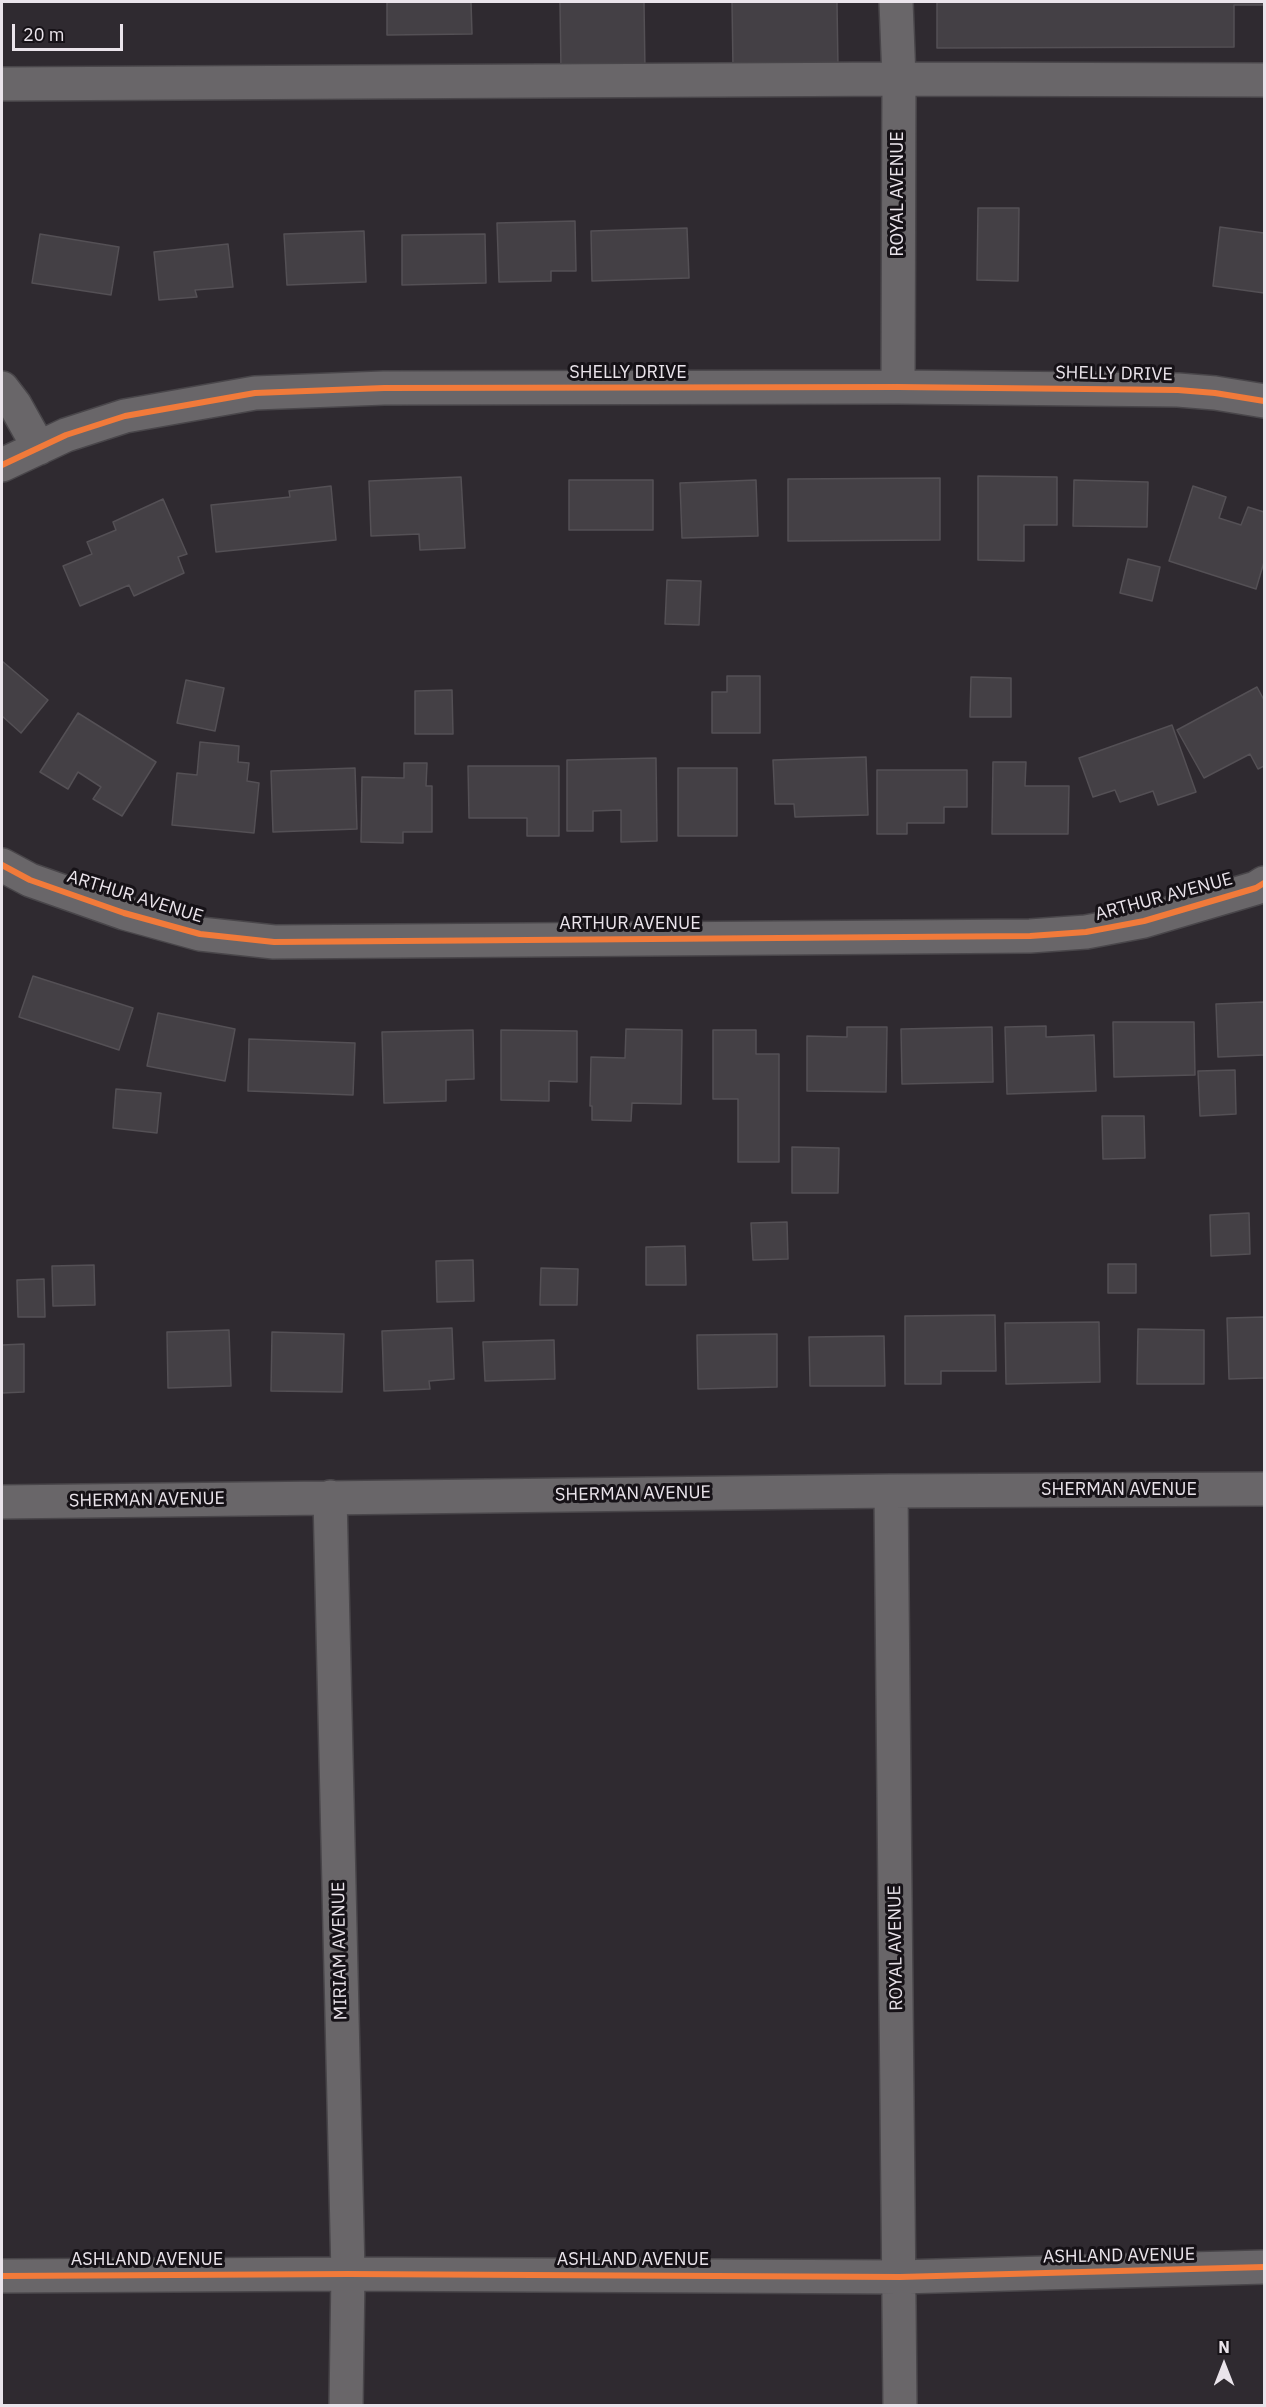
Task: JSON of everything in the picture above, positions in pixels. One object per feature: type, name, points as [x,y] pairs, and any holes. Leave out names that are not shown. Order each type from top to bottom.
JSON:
[{"type":"street","name":"ROYAL AVENUE","points":[[896,2],[899,80],[898,387]]},
{"type":"street","points":[[2,84],[1264,80]]},
{"type":"street","name":"SHELLY DRIVE","points":[[2,465],[66,435],[125,416],[255,393],[384,388],[898,387],[1178,390],[1264,401]]},
{"type":"street","points":[[2,388],[15,405],[39,448]]},
{"type":"street","name":"ARTHUR AVENUE","points":[[2,865],[30,880],[124,913],[200,934],[274,942],[1030,936],[1086,932],[1144,921],[1256,888],[1264,883]]},
{"type":"street","name":"SHERMAN AVENUE","points":[[2,1502],[891,1491],[1264,1489]]},
{"type":"street","name":"ROYAL AVENUE","points":[[891,1491],[900,2406]]},
{"type":"street","name":"MIRIAM AVENUE","points":[[330,1497],[348,2274],[346,2406]]},
{"type":"street","name":"ASHLAND AVENUE","points":[[2,2276],[348,2274],[900,2277],[1264,2267]]},
{"type":"building","points":[[387,2],[471,2],[472,34],[387,35]]},
{"type":"building","points":[[560,2],[644,2],[645,72],[561,73]]},
{"type":"building","points":[[732,2],[837,2],[838,68],[733,70]]},
{"type":"building","points":[[937,2],[1264,2],[1264,5],[1234,5],[1234,47],[937,48]]},
{"type":"building","points":[[978,208],[1019,208],[1018,281],[977,280]]},
{"type":"building","points":[[575,221],[576,271],[551,271],[551,281],[499,282],[497,223]]},
{"type":"building","points":[[1220,227],[1264,233],[1264,293],[1213,286]]},
{"type":"building","points":[[687,228],[689,278],[592,281],[591,231]]},
{"type":"building","points":[[364,231],[366,282],[287,285],[284,234]]},
{"type":"building","points":[[40,234],[119,247],[111,295],[32,283]]},
{"type":"building","points":[[485,234],[486,283],[402,285],[402,235]]},
{"type":"building","points":[[228,244],[233,287],[195,290],[197,297],[159,300],[154,252]]},
{"type":"building","points":[[978,476],[1057,477],[1057,525],[1024,525],[1024,561],[978,560]]},
{"type":"building","points":[[461,477],[465,548],[420,550],[419,534],[371,536],[369,481]]},
{"type":"building","points":[[940,478],[940,540],[788,541],[788,479]]},
{"type":"building","points":[[569,480],[653,480],[653,530],[569,530]]},
{"type":"building","points":[[756,480],[758,536],[682,538],[680,483]]},
{"type":"building","points":[[1074,480],[1148,482],[1147,527],[1073,526]]},
{"type":"building","points":[[331,486],[336,540],[216,552],[211,505],[290,497],[289,491]]},
{"type":"building","points":[[1193,486],[1226,497],[1219,518],[1241,525],[1248,507],[1264,512],[1264,562],[1256,589],[1169,561]]},
{"type":"building","points":[[163,499],[187,554],[178,557],[184,573],[134,596],[129,585],[80,606],[63,566],[92,554],[87,542],[116,530],[113,522]]},
{"type":"building","points":[[1128,559],[1160,567],[1152,601],[1120,593]]},
{"type":"building","points":[[667,580],[701,581],[699,625],[665,624]]},
{"type":"building","points":[[2,661],[48,700],[21,733],[2,716]]},
{"type":"building","points":[[727,676],[760,676],[760,733],[712,733],[712,692],[727,692]]},
{"type":"building","points":[[971,677],[1011,678],[1011,717],[970,717]]},
{"type":"building","points":[[186,680],[224,688],[215,731],[177,723]]},
{"type":"building","points":[[1257,687],[1264,700],[1264,766],[1258,769],[1250,754],[1204,778],[1177,730]]},
{"type":"building","points":[[452,690],[453,734],[415,734],[415,691]]},
{"type":"building","points":[[78,713],[156,762],[122,816],[93,799],[101,787],[78,772],[68,789],[40,772]]},
{"type":"building","points":[[1172,725],[1196,792],[1158,805],[1153,791],[1120,802],[1115,790],[1093,797],[1079,758]]},
{"type":"building","points":[[200,742],[239,746],[238,762],[249,763],[247,781],[259,783],[254,833],[172,825],[177,773],[197,775]]},
{"type":"building","points":[[866,757],[868,815],[795,817],[794,804],[775,804],[773,760]]},
{"type":"building","points":[[656,758],[657,841],[621,842],[621,810],[593,811],[593,831],[567,831],[567,760]]},
{"type":"building","points":[[993,762],[1026,762],[1025,786],[1069,786],[1068,834],[992,834]]},
{"type":"building","points":[[404,763],[427,763],[426,786],[432,786],[432,832],[403,832],[403,843],[361,842],[362,777],[404,778]]},
{"type":"building","points":[[468,766],[559,766],[559,836],[527,836],[527,818],[469,818]]},
{"type":"building","points":[[355,768],[357,829],[273,832],[271,771]]},
{"type":"building","points":[[678,768],[737,768],[737,836],[678,836]]},
{"type":"building","points":[[877,770],[967,770],[967,807],[944,807],[944,823],[907,823],[907,834],[877,834]]},
{"type":"building","points":[[33,976],[133,1008],[119,1050],[19,1017]]},
{"type":"building","points":[[1264,1002],[1264,1055],[1218,1057],[1216,1004]]},
{"type":"building","points":[[158,1013],[235,1029],[225,1081],[147,1066]]},
{"type":"building","points":[[1113,1022],[1194,1022],[1195,1075],[1114,1077]]},
{"type":"building","points":[[1046,1026],[1046,1037],[1094,1035],[1096,1091],[1007,1094],[1005,1027]]},
{"type":"building","points":[[847,1027],[887,1027],[886,1092],[807,1091],[807,1036],[847,1037]]},
{"type":"building","points":[[992,1027],[993,1082],[902,1084],[901,1029]]},
{"type":"building","points":[[626,1029],[682,1030],[681,1104],[632,1103],[631,1121],[592,1120],[591,1057],[625,1058]]},
{"type":"building","points":[[473,1030],[474,1079],[446,1080],[446,1101],[384,1103],[382,1032]]},
{"type":"building","points":[[501,1030],[577,1031],[577,1082],[549,1081],[549,1101],[501,1100]]},
{"type":"building","points":[[713,1030],[756,1030],[756,1054],[779,1054],[779,1162],[738,1162],[738,1099],[713,1099]]},
{"type":"building","points":[[249,1039],[355,1043],[353,1095],[248,1091]]},
{"type":"building","points":[[1235,1070],[1236,1114],[1200,1116],[1198,1071]]},
{"type":"building","points":[[116,1089],[161,1093],[157,1133],[113,1128]]},
{"type":"building","points":[[1102,1116],[1144,1116],[1145,1158],[1103,1159]]},
{"type":"building","points":[[792,1147],[839,1148],[838,1193],[792,1193]]},
{"type":"building","points":[[1249,1213],[1250,1254],[1211,1256],[1210,1215]]},
{"type":"building","points":[[787,1222],[788,1259],[753,1260],[751,1223]]},
{"type":"building","points":[[685,1246],[686,1285],[646,1285],[646,1247]]},
{"type":"building","points":[[473,1260],[474,1301],[437,1302],[436,1261]]},
{"type":"building","points":[[1108,1264],[1136,1264],[1136,1293],[1108,1293]]},
{"type":"building","points":[[94,1265],[95,1305],[53,1306],[52,1266]]},
{"type":"building","points":[[541,1268],[578,1269],[577,1305],[540,1305]]},
{"type":"building","points":[[44,1279],[45,1317],[18,1317],[17,1280]]},
{"type":"building","points":[[995,1315],[996,1371],[941,1371],[941,1384],[905,1384],[905,1316]]},
{"type":"building","points":[[1264,1317],[1264,1378],[1229,1379],[1227,1318]]},
{"type":"building","points":[[1099,1322],[1100,1382],[1006,1384],[1005,1323]]},
{"type":"building","points":[[452,1328],[454,1379],[429,1381],[430,1389],[384,1391],[382,1331]]},
{"type":"building","points":[[1138,1329],[1204,1330],[1204,1384],[1137,1384]]},
{"type":"building","points":[[229,1330],[231,1386],[168,1388],[167,1332]]},
{"type":"building","points":[[272,1332],[344,1334],[342,1392],[271,1391]]},
{"type":"building","points":[[777,1334],[777,1387],[698,1389],[697,1335]]},
{"type":"building","points":[[884,1336],[885,1386],[810,1386],[809,1337]]},
{"type":"building","points":[[554,1340],[555,1379],[485,1381],[483,1342]]},
{"type":"building","points":[[24,1344],[24,1392],[2,1393],[2,1345]]},
{"type":"cycle path","points":[[2,465],[66,435],[125,416],[255,393],[384,388],[898,387],[1178,390],[1264,401]]},
{"type":"cycle path","points":[[2,865],[30,880],[124,913],[200,934],[274,942],[1030,936],[1086,932],[1144,921],[1256,888],[1264,883]]},
{"type":"cycle path","points":[[2,2276],[348,2274],[900,2277],[1264,2267]]}]
